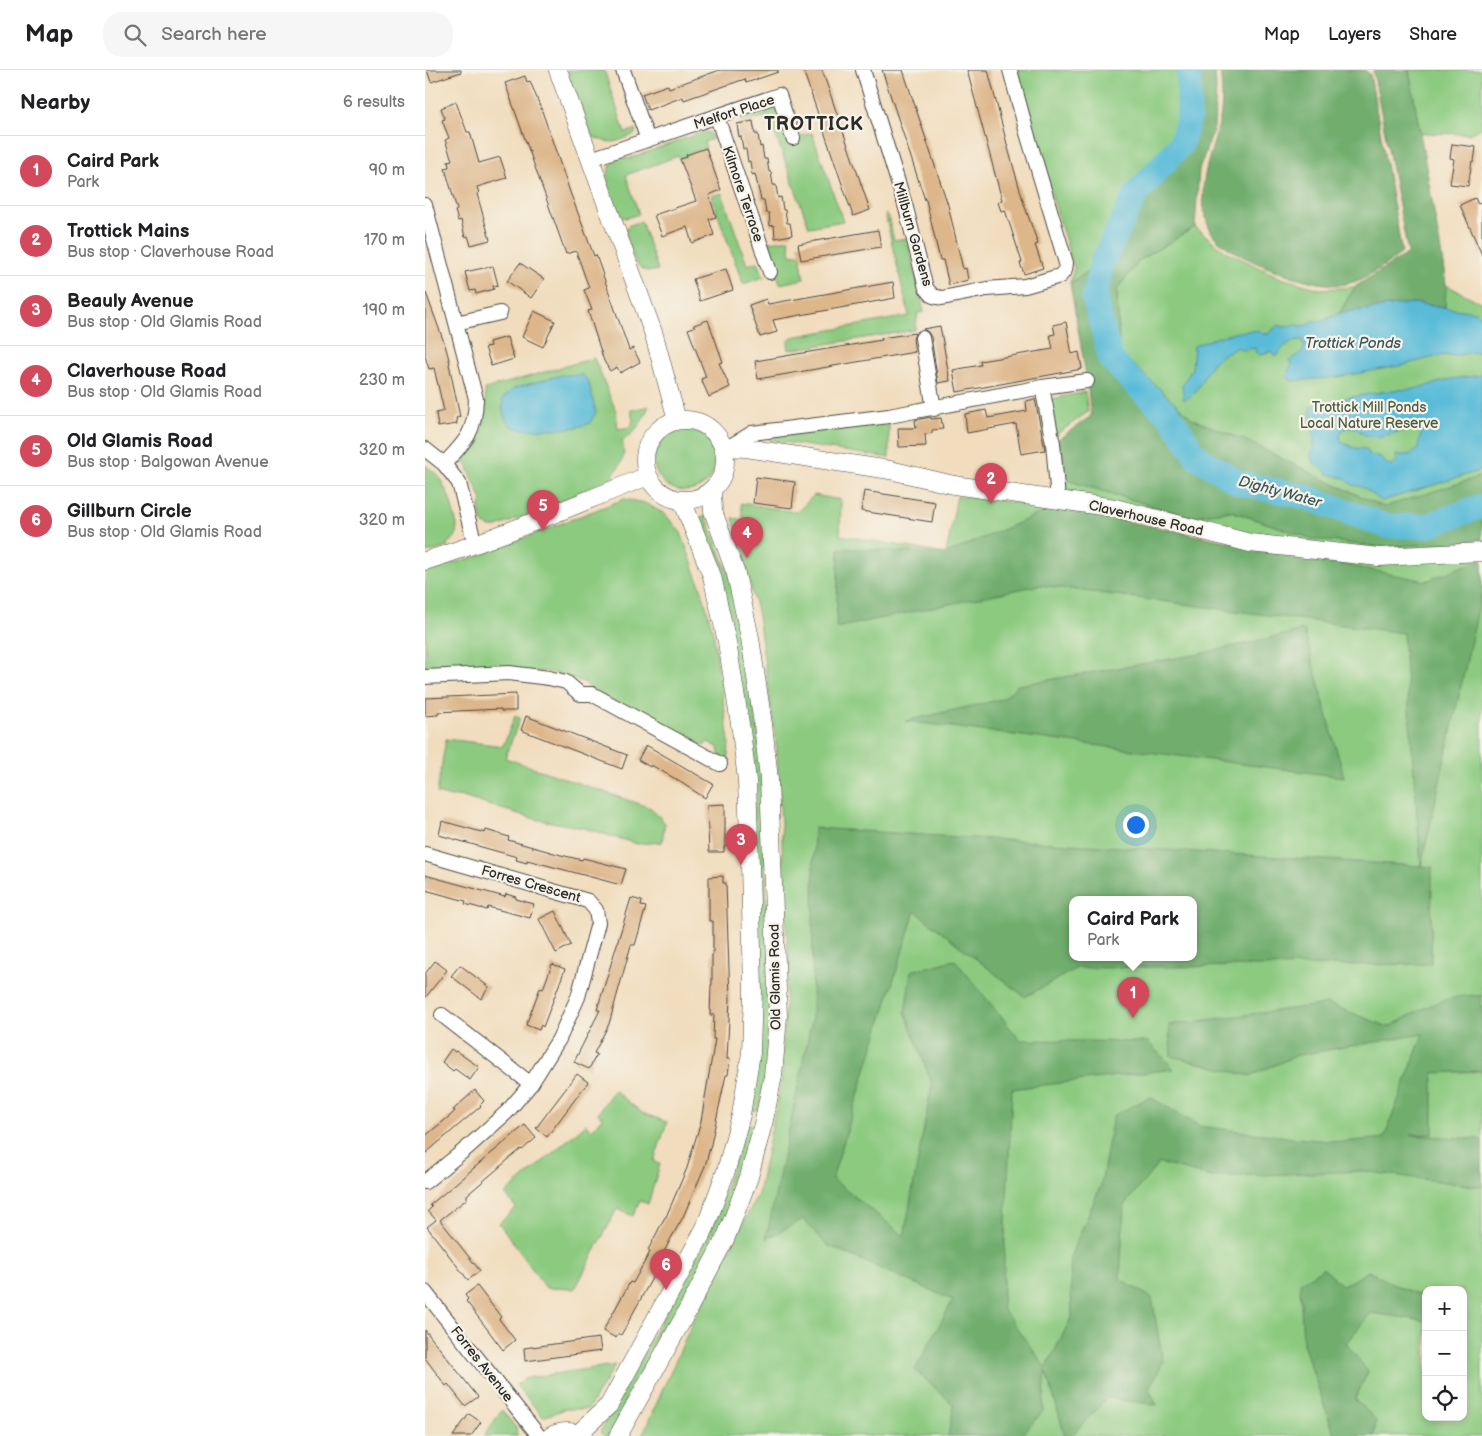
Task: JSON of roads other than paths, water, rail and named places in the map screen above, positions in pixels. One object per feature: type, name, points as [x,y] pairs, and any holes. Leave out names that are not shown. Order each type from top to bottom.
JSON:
[{"type":"street","points":[[558,70],[654,334],[677,420]]},
{"type":"street","points":[[623,70],[648,140]]},
{"type":"street","name":"Millburn Gardens","points":[[863,70],[907,208],[926,288],[933,296],[942,298],[987,289],[1025,286],[1060,276],[1065,270],[1066,263],[1010,70]]},
{"type":"street","name":"Melfort Place","points":[[591,159],[779,95],[793,138]]},
{"type":"street","name":"Kilmore Terrace","points":[[717,117],[770,272]]},
{"type":"street","points":[[425,205],[476,399],[476,415],[473,428],[465,442],[444,464]]},
{"type":"street","points":[[456,323],[501,313]]},
{"type":"street","points":[[922,338],[934,409]]},
{"type":"street","points":[[725,448],[752,433],[889,416],[1087,381]]},
{"type":"street","points":[[1042,388],[1053,443],[1058,499]]},
{"type":"street","points":[[677,420],[691,420],[704,424],[713,432],[725,448],[723,470],[719,480],[712,490],[698,498],[682,500],[669,497],[656,488],[648,476],[644,462],[646,448],[652,436],[662,426],[677,420]]},
{"type":"street","name":"Claverhouse Road","points":[[725,448],[746,448],[890,470],[954,485],[1115,508],[1250,543],[1379,557],[1482,552]]},
{"type":"street","points":[[425,450],[444,464],[459,483],[475,545]]},
{"type":"street","points":[[425,561],[475,545],[648,476]]},
{"type":"street","name":"Old Glamis Road","points":[[618,1436],[726,1237],[749,1177],[773,1076],[777,1016],[769,780],[750,638],[735,574],[713,510],[712,490]]},
{"type":"street","name":"Old Glamis Road","points":[[551,1436],[566,1432],[581,1435],[609,1405],[705,1228],[726,1171],[741,1115],[751,1054],[753,1000],[747,781],[741,730],[727,642],[712,576],[682,500]]},
{"type":"street","points":[[425,677],[509,673],[566,682],[580,694],[592,694],[710,751],[720,764]]},
{"type":"street","name":"Forres Crescent","points":[[425,854],[588,901],[596,910],[599,923],[578,997],[559,1039],[531,1084],[507,1112],[425,1182]]},
{"type":"street","points":[[442,1015],[531,1084]]},
{"type":"street","points":[[741,1115],[764,1120]]},
{"type":"street","name":"Forres Avenue","points":[[425,1292],[539,1436]]},
{"type":"water","name":"Trottick Ponds","points":[[1412,303],[1476,312],[1482,317],[1482,353],[1444,355],[1404,365],[1338,377],[1293,381],[1287,378],[1292,364],[1289,361],[1303,351],[1304,344],[1302,340],[1288,344],[1278,355],[1274,355],[1271,351],[1260,355],[1256,353],[1255,348],[1243,350],[1238,347],[1214,361],[1194,393],[1184,400],[1182,385],[1192,369],[1194,346],[1201,343],[1245,331],[1253,330],[1268,334],[1278,325],[1284,327],[1296,324],[1300,326],[1308,325],[1312,321],[1323,321],[1339,313]]},
{"type":"water","points":[[561,375],[583,375],[589,383],[596,412],[590,423],[569,428],[529,430],[514,427],[509,423],[505,418],[503,398],[515,388]]},
{"type":"water","name":"Trottick Ponds","points":[[1482,375],[1482,470],[1382,501],[1366,489],[1353,485],[1345,478],[1330,475],[1313,462],[1311,455],[1314,447],[1314,436],[1310,407],[1351,397],[1393,390],[1414,389],[1452,379]],"holes":[[[1353,427],[1367,436],[1377,437],[1414,428],[1421,432],[1418,449],[1409,455],[1396,455],[1397,462],[1391,466],[1384,462],[1381,457],[1370,455],[1366,449],[1354,448],[1341,442],[1340,436],[1343,429]]]},
{"type":"waterway","name":"Dighty Water","points":[[1189,70],[1189,118],[1181,144],[1136,194],[1102,263],[1094,297],[1111,359],[1171,417],[1197,457],[1239,483],[1306,497],[1386,526],[1426,526],[1482,506]]},
{"type":"place","name":"Trottick Mains","points":[[991,504]]},
{"type":"place","name":"Old Glamis Road","points":[[543,531]]},
{"type":"place","name":"Claverhouse Road","points":[[747,558]]},
{"type":"place","name":"Beauly Avenue","points":[[741,865]]},
{"type":"place","name":"Caird Park","points":[[1133,1018]]},
{"type":"place","name":"Gillburn Circle","points":[[666,1290]]},
{"type":"district","name":"TROTTICK","points":[[814,124]]},
{"type":"park label","name":"Trottick Mill Ponds Local Nature Reserve","points":[[1369,416]]}]
